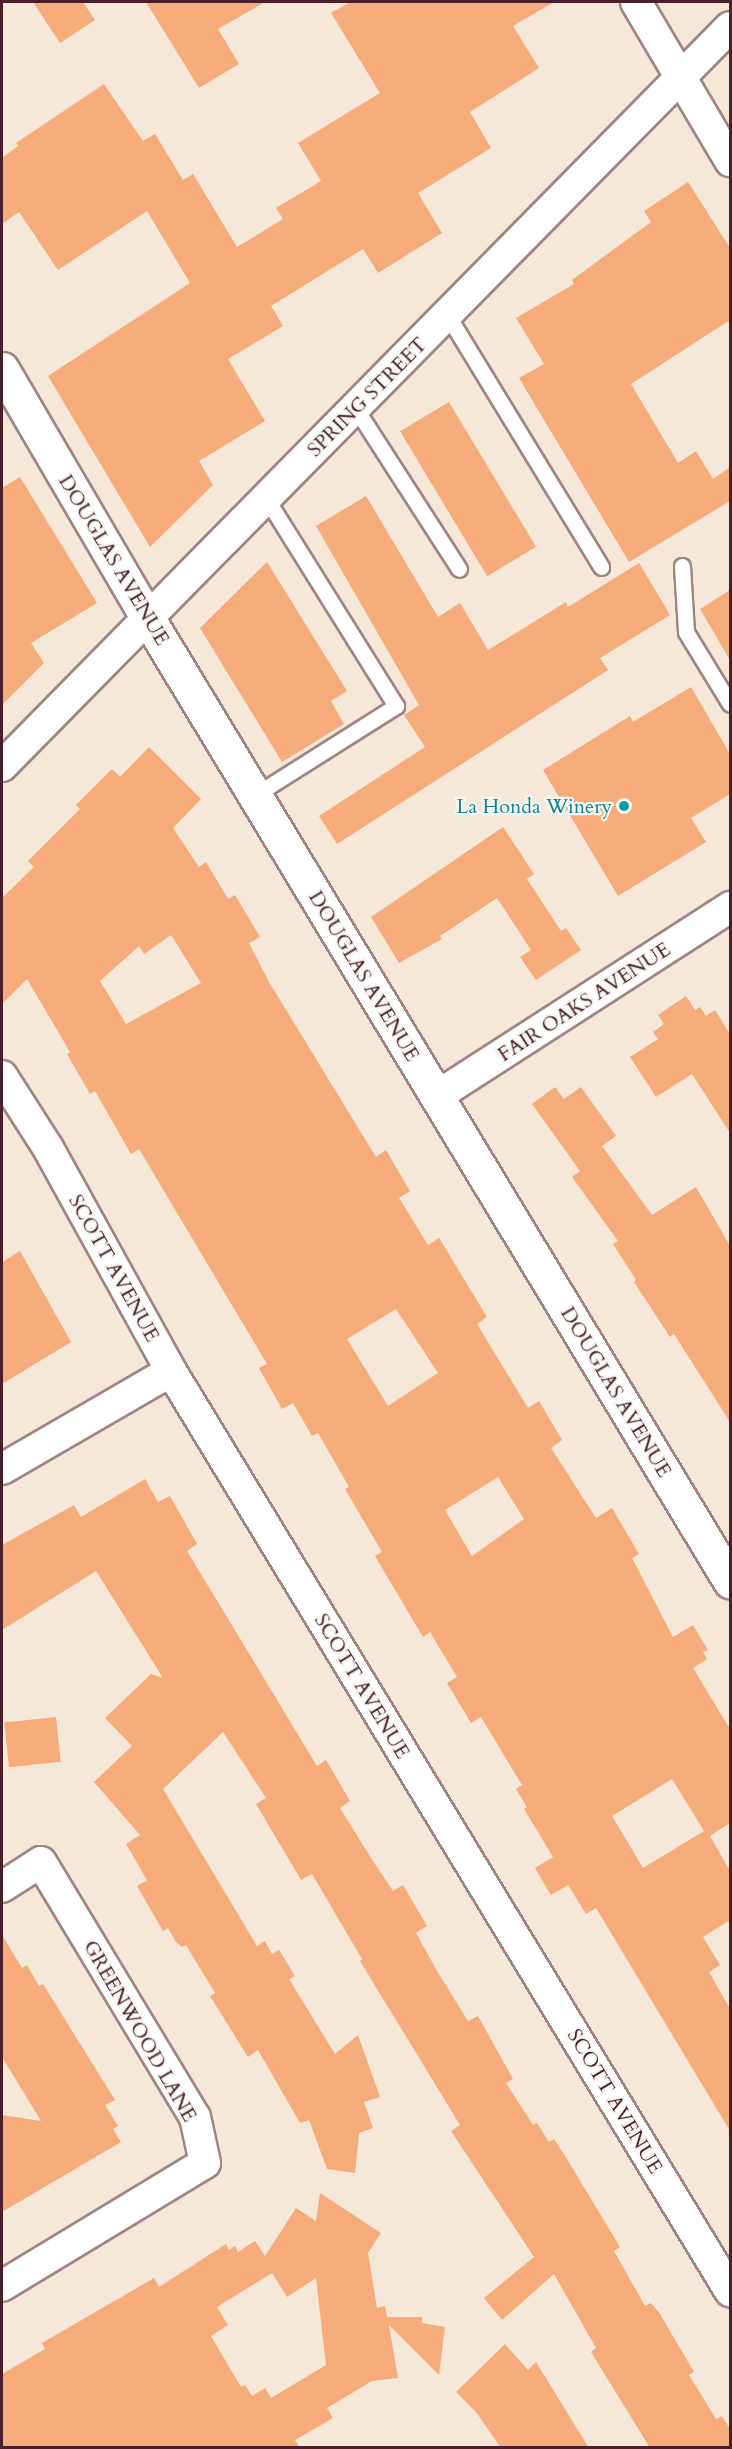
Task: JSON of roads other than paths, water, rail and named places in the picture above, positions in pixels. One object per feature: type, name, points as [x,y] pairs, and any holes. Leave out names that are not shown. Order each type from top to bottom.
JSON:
[{"type":"street","points":[[636,2],[730,161]]},
{"type":"street","name":"SPRING STREET","points":[[2,765],[448,316],[730,27]]},
{"type":"street","name":"DOUGLAS AVENUE","points":[[2,369],[147,617],[730,1581]]},
{"type":"street","name":"FAIR OAKS AVENUE","points":[[437,1096],[730,907]]},
{"type":"street","name":"SCOTT AVENUE","points":[[2,1076],[48,1148],[171,1371],[730,2290]]},
{"type":"street","points":[[2,1469],[171,1371]]},
{"type":"street","name":"GREENWOOD LANE","points":[[2,1887],[41,1862],[195,2117],[205,2163],[2,2286]]},
{"type":"lane","points":[[448,316],[602,567]]},
{"type":"lane","points":[[356,409],[459,569]]},
{"type":"lane","points":[[255,795],[396,706],[266,498]]},
{"type":"lane","points":[[682,566],[686,632],[730,704]]},
{"type":"place","name":"La Honda Winery","points":[[624,806]]}]
